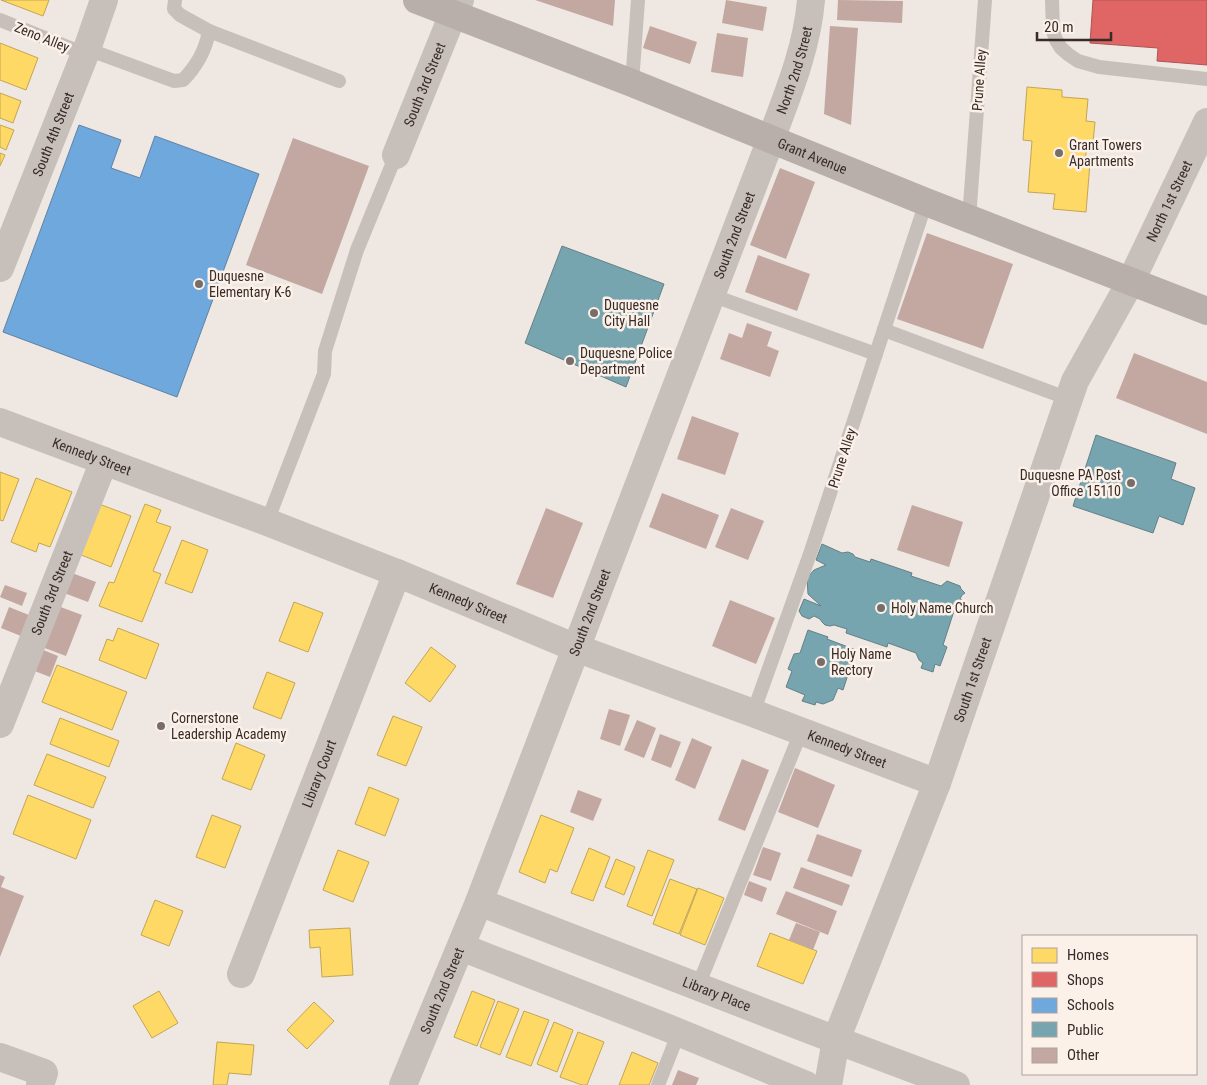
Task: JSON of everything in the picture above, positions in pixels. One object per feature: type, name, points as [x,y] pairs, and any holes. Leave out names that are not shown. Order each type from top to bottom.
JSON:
[{"type":"street","name":"South 4th Street","points":[[0,268],[86,52],[104,0]]},
{"type":"street","name":"Grant Avenue","points":[[417,0],[457,7],[632,83],[926,202],[1207,311]]},
{"type":"street","name":"North 2nd Street","points":[[771,139],[794,77],[809,20],[811,0]]},
{"type":"street","name":"South 3rd Street","points":[[396,155],[457,7]]},
{"type":"street","name":"North 1st Street","points":[[1131,281],[1207,122]]},
{"type":"street","name":"South 2nd Street","points":[[403,1085],[479,902],[771,139]]},
{"type":"street","name":"South 1st Street","points":[[828,1085],[836,1040],[937,784],[1068,399],[1075,381],[1131,281]]},
{"type":"street","name":"Kennedy Street","points":[[0,422],[268,522],[397,573],[576,648],[753,713],[937,784]]},
{"type":"street","name":"South 3rd Street","points":[[0,724],[104,461]]},
{"type":"street","name":"Library Court","points":[[240,974],[397,573]]},
{"type":"street","name":"Library Place","points":[[479,902],[956,1085]]},
{"type":"street","points":[[460,947],[679,1032],[806,1085]]},
{"type":"street","points":[[0,1057],[42,1079]]},
{"type":"lane","points":[[175,0],[174,9],[180,15],[209,31],[339,81]]},
{"type":"lane","points":[[632,83],[638,0]]},
{"type":"lane","name":"Prune Alley","points":[[969,219],[985,0]]},
{"type":"lane","points":[[1052,0],[1053,31],[1056,40],[1061,48],[1078,60],[1099,67],[1207,80]]},
{"type":"lane","name":"Zeno Alley","points":[[0,20],[86,52],[174,81],[183,80],[196,65],[208,38],[209,31]]},
{"type":"lane","points":[[268,522],[324,374],[325,351],[357,250],[396,155]]},
{"type":"lane","name":"Prune Alley","points":[[753,713],[811,551],[926,202]]},
{"type":"lane","points":[[711,295],[876,354]]},
{"type":"lane","points":[[884,330],[1068,399]]},
{"type":"lane","points":[[698,986],[801,732]]},
{"type":"lane","points":[[658,1085],[679,1032]]},
{"type":"building: Homes","points":[[1,0],[49,0],[43,16]]},
{"type":"building: Homes","points":[[0,43],[38,58],[26,90],[0,80]]},
{"type":"building: Homes","name":"Grant Towers Apartments","points":[[1027,87],[1062,90],[1062,97],[1088,99],[1086,121],[1095,122],[1093,142],[1087,142],[1085,163],[1090,163],[1086,212],[1053,209],[1055,194],[1028,192],[1032,141],[1023,140]]},
{"type":"building: Homes","points":[[0,93],[21,101],[13,123],[0,118]]},
{"type":"building: Homes","points":[[0,125],[14,130],[6,150],[0,147]]},
{"type":"building: Homes","points":[[0,153],[5,155],[0,166]]},
{"type":"building: Homes","points":[[0,472],[19,479],[3,521],[0,520]]},
{"type":"building: Homes","points":[[36,478],[72,492],[50,547],[39,543],[36,552],[11,542]]},
{"type":"building: Homes","points":[[99,504],[131,516],[111,567],[79,554]]},
{"type":"building: Homes","points":[[145,504],[161,510],[156,522],[171,527],[153,571],[161,574],[142,622],[99,606],[109,582],[114,583]]},
{"type":"building: Homes","points":[[182,540],[208,550],[192,593],[165,583]]},
{"type":"building: Homes","points":[[294,602],[323,613],[308,652],[279,641]]},
{"type":"building: Homes","points":[[118,628],[159,644],[146,679],[99,660],[107,639],[113,641]]},
{"type":"building: Homes","points":[[431,647],[456,666],[430,702],[405,683]]},
{"type":"building: Homes","points":[[57,665],[127,692],[112,730],[42,702]]},
{"type":"building: Homes","points":[[267,672],[295,683],[281,719],[253,708]]},
{"type":"building: Homes","points":[[393,716],[422,727],[406,766],[377,755]]},
{"type":"building: Homes","points":[[60,718],[119,741],[109,767],[50,744]]},
{"type":"building: Homes","points":[[236,743],[265,755],[251,790],[222,779]]},
{"type":"building: Homes","points":[[47,754],[106,777],[93,808],[34,785]]},
{"type":"building: Homes","points":[[369,787],[399,799],[385,836],[355,824]]},
{"type":"building: Homes","points":[[28,795],[91,820],[76,859],[13,834]]},
{"type":"building: Homes","points":[[212,815],[241,826],[225,868],[196,857]]},
{"type":"building: Homes","points":[[541,815],[574,828],[557,872],[550,869],[545,883],[519,872]]},
{"type":"building: Homes","points":[[589,848],[610,857],[593,901],[571,893]]},
{"type":"building: Homes","points":[[338,850],[369,862],[353,902],[323,890]]},
{"type":"building: Homes","points":[[648,850],[674,860],[652,916],[627,906]]},
{"type":"building: Homes","points":[[616,859],[635,867],[624,895],[605,887]]},
{"type":"building: Homes","points":[[670,879],[697,889],[679,934],[653,924]]},
{"type":"building: Homes","points":[[698,888],[724,898],[705,945],[680,935]]},
{"type":"building: Homes","points":[[155,900],[183,911],[169,946],[141,935]]},
{"type":"building: Homes","points":[[350,928],[353,975],[322,977],[320,947],[310,948],[309,930]]},
{"type":"building: Homes","points":[[770,933],[817,951],[803,984],[757,966]]},
{"type":"building: Homes","points":[[159,991],[178,1023],[152,1038],[133,1006]]},
{"type":"building: Homes","points":[[472,991],[495,1000],[477,1046],[454,1037]]},
{"type":"building: Homes","points":[[498,1001],[519,1009],[500,1055],[480,1047]]},
{"type":"building: Homes","points":[[314,1002],[334,1021],[307,1049],[287,1030]]},
{"type":"building: Homes","points":[[524,1011],[549,1020],[531,1066],[506,1057]]},
{"type":"building: Homes","points":[[554,1022],[573,1030],[557,1072],[537,1064]]},
{"type":"building: Homes","points":[[578,1032],[604,1042],[587,1085],[560,1077]]},
{"type":"building: Homes","points":[[217,1042],[254,1045],[251,1075],[229,1073],[227,1085],[213,1085]]},
{"type":"building: Homes","points":[[632,1052],[658,1063],[649,1085],[619,1085]]},
{"type":"building: Shops","points":[[1093,0],[1207,0],[1207,65],[1157,61],[1158,48],[1090,43]]},
{"type":"building: Schools","points":[[79,125],[121,140],[111,168],[140,178],[155,136],[259,174],[177,397],[3,332]]},
{"type":"building: Public","name":"Duquesne City Hall","points":[[562,246],[664,284],[626,387],[525,343]]},
{"type":"building: Public","name":"Duquesne PA Post Office 15110","points":[[1096,435],[1176,463],[1171,479],[1195,488],[1183,525],[1159,516],[1153,533],[1073,506]]},
{"type":"building: Public","name":"Holy Name Church","points":[[822,544],[842,553],[848,552],[855,557],[870,562],[871,559],[912,573],[911,576],[941,586],[947,581],[960,586],[965,593],[960,599],[963,601],[964,606],[961,610],[954,611],[943,645],[947,647],[940,666],[935,664],[933,672],[921,668],[923,663],[919,660],[916,653],[888,643],[887,647],[846,633],[847,629],[834,625],[825,625],[814,616],[809,619],[802,616],[799,611],[804,599],[821,606],[808,594],[807,578],[814,570],[826,565],[816,560]]},
{"type":"building: Public","name":"Holy Name Rectory","points":[[808,630],[856,650],[843,690],[838,688],[833,700],[823,704],[816,702],[815,705],[802,701],[805,695],[786,687],[792,671],[788,669],[794,654],[800,653]]},
{"type":"building: Other","points":[[535,0],[615,0],[613,26]]},
{"type":"building: Other","points":[[726,0],[767,7],[763,31],[722,23]]},
{"type":"building: Other","points":[[838,0],[903,1],[902,23],[837,20]]},
{"type":"building: Other","points":[[650,26],[697,42],[690,64],[643,48]]},
{"type":"building: Other","points":[[830,26],[858,28],[851,125],[824,114]]},
{"type":"building: Other","points":[[717,33],[748,38],[743,77],[711,72]]},
{"type":"building: Other","points":[[293,138],[369,166],[322,294],[246,265]]},
{"type":"building: Other","points":[[780,168],[815,182],[786,259],[750,245]]},
{"type":"building: Other","points":[[927,233],[1013,264],[983,349],[897,319]]},
{"type":"building: Other","points":[[758,255],[810,274],[797,311],[745,292]]},
{"type":"building: Other","points":[[747,323],[772,332],[767,346],[779,351],[770,377],[720,359],[729,333],[742,338]]},
{"type":"building: Other","points":[[1134,353],[1207,382],[1207,434],[1116,398]]},
{"type":"building: Other","points":[[692,416],[739,433],[725,475],[677,459]]},
{"type":"building: Other","points":[[662,493],[719,515],[706,549],[649,527]]},
{"type":"building: Other","points":[[912,505],[963,522],[949,567],[897,550]]},
{"type":"building: Other","points":[[546,508],[583,523],[553,598],[516,584]]},
{"type":"building: Other","points":[[731,508],[764,521],[748,560],[715,547]]},
{"type":"building: Other","points":[[72,573],[96,582],[88,602],[64,593]]},
{"type":"building: Other","points":[[5,585],[27,593],[22,606],[0,597]]},
{"type":"building: Other","points":[[730,600],[775,618],[756,664],[712,646]]},
{"type":"building: Other","points":[[58,606],[82,615],[66,656],[42,647]]},
{"type":"building: Other","points":[[9,607],[29,615],[21,636],[1,628]]},
{"type":"building: Other","points":[[41,649],[58,656],[50,677],[32,670]]},
{"type":"building: Other","points":[[609,709],[630,715],[620,746],[600,739]]},
{"type":"building: Other","points":[[637,720],[656,728],[644,758],[624,750]]},
{"type":"building: Other","points":[[660,734],[681,742],[671,768],[651,760]]},
{"type":"building: Other","points":[[692,738],[712,747],[695,789],[675,780]]},
{"type":"building: Other","points":[[742,759],[769,770],[745,831],[718,820]]},
{"type":"building: Other","points":[[795,768],[835,785],[818,828],[778,812]]},
{"type":"building: Other","points":[[578,790],[602,799],[593,821],[570,812]]},
{"type":"building: Other","points":[[817,834],[862,850],[852,877],[807,861]]},
{"type":"building: Other","points":[[763,847],[781,853],[771,881],[753,875]]},
{"type":"building: Other","points":[[801,867],[850,885],[842,906],[793,888]]},
{"type":"building: Other","points":[[0,875],[5,877],[1,887],[24,896],[0,957]]},
{"type":"building: Other","points":[[749,881],[767,888],[762,902],[744,895]]},
{"type":"building: Other","points":[[786,891],[837,911],[828,935],[776,914]]},
{"type":"building: Other","points":[[796,923],[820,932],[813,950],[789,940]]},
{"type":"building: Other","points":[[678,1070],[699,1078],[696,1085],[672,1085]]},
{"type":"place","name":"Grant Towers Apartments","points":[[1059,153]]},
{"type":"place","name":"Duquesne Elementary K-6","points":[[199,284]]},
{"type":"place","name":"Duquesne City Hall","points":[[594,313]]},
{"type":"place","name":"Duquesne Police Department","points":[[570,361]]},
{"type":"place","name":"Duquesne PA Post Office 15110","points":[[1131,483]]},
{"type":"place","name":"Holy Name Church","points":[[881,608]]},
{"type":"place","name":"Holy Name Rectory","points":[[821,662]]},
{"type":"place","name":"Cornerstone Leadership Academy","points":[[161,726]]}]
